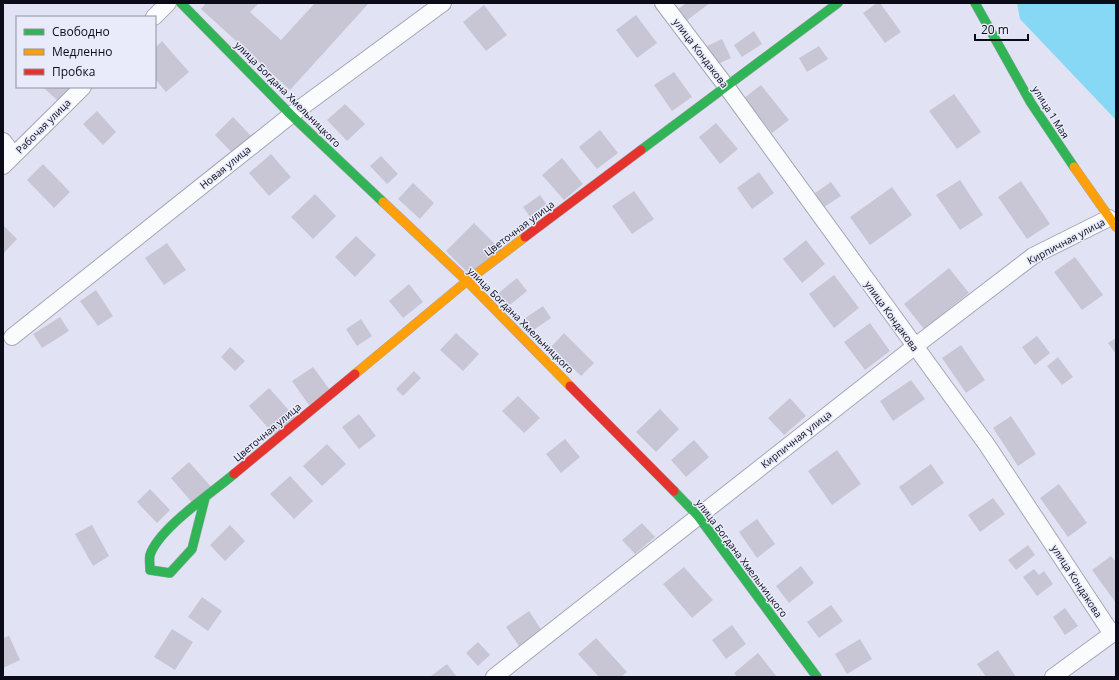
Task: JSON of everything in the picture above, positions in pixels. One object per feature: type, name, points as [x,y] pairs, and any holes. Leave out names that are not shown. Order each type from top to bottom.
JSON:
[{"type":"street","points":[[155,16],[168,3]]},
{"type":"street","name":"улица Богдана Хмельницкого","points":[[181,3],[291,115],[467,281],[698,516],[817,677]]},
{"type":"street","name":"Новая улица","points":[[12,337],[291,115],[443,3]]},
{"type":"street","name":"улица Кондакова","points":[[663,3],[726,86],[914,347],[987,445],[1114,632]]},
{"type":"street","name":"Цветочная улица","points":[[205,498],[192,549],[170,573],[150,570],[150,556],[164,532],[205,498],[467,281],[838,3]]},
{"type":"street","name":"улица 1 Мая","points":[[975,3],[1031,103],[1112,223]]},
{"type":"street","name":"Рабочая улица","points":[[3,166],[82,88]]},
{"type":"street","points":[[3,140],[14,155]]},
{"type":"street","name":"Кирпичная улица","points":[[494,677],[914,347],[1033,256],[1112,223]]},
{"type":"street","points":[[1053,677],[1114,632]]},
{"type":"water","points":[[1017,3],[1116,3],[1116,120],[1020,19]]},
{"type":"building","points":[[206,3],[259,3],[250,12],[281,40],[315,3],[369,3],[290,90],[201,9]]},
{"type":"building","points":[[686,3],[710,3],[686,21],[677,10]]},
{"type":"building","points":[[877,3],[880,3],[901,32],[885,43],[863,13]]},
{"type":"building","points":[[484,5],[507,35],[486,51],[463,22]]},
{"type":"building","points":[[636,15],[657,43],[637,58],[616,30]]},
{"type":"building","points":[[754,31],[762,44],[742,57],[734,45]]},
{"type":"building","points":[[722,39],[731,58],[716,65],[707,46]]},
{"type":"building","points":[[162,41],[189,72],[166,92],[156,80],[156,47]]},
{"type":"building","points":[[819,46],[828,59],[807,72],[799,58]]},
{"type":"building","points":[[674,72],[692,97],[672,111],[654,85]]},
{"type":"building","points":[[761,85],[789,120],[772,133],[744,98]]},
{"type":"building","points":[[44,88],[74,88],[60,103]]},
{"type":"building","points":[[954,94],[981,132],[957,149],[929,111]]},
{"type":"building","points":[[345,104],[365,124],[347,141],[327,120]]},
{"type":"building","points":[[97,111],[116,132],[103,145],[83,124]]},
{"type":"building","points":[[233,117],[254,139],[236,157],[215,135]]},
{"type":"building","points":[[716,123],[738,149],[720,164],[699,137]]},
{"type":"building","points":[[600,130],[618,153],[597,169],[579,147]]},
{"type":"building","points":[[271,154],[291,177],[269,196],[249,173]]},
{"type":"building","points":[[381,156],[398,174],[387,184],[370,166]]},
{"type":"building","points":[[562,158],[583,184],[564,200],[542,175]]},
{"type":"building","points":[[43,164],[70,192],[54,208],[27,180]]},
{"type":"building","points":[[759,172],[774,193],[752,209],[737,188]]},
{"type":"building","points":[[960,180],[983,215],[960,230],[936,195]]},
{"type":"building","points":[[1021,181],[1050,224],[1027,239],[998,197]]},
{"type":"building","points":[[831,182],[841,196],[824,207],[815,193]]},
{"type":"building","points":[[413,183],[434,203],[420,219],[398,199]]},
{"type":"building","points":[[892,187],[912,215],[870,245],[850,217]]},
{"type":"building","points":[[634,191],[654,219],[632,234],[612,206]]},
{"type":"building","points":[[315,194],[336,216],[313,239],[291,217]]},
{"type":"building","points":[[540,195],[550,209],[533,221],[523,207]]},
{"type":"building","points":[[474,223],[503,252],[475,280],[446,251]]},
{"type":"building","points":[[3,225],[17,239],[3,254]]},
{"type":"building","points":[[356,236],[376,255],[355,277],[335,257]]},
{"type":"building","points":[[806,240],[825,264],[802,283],[783,259]]},
{"type":"building","points":[[167,243],[186,270],[164,285],[145,258]]},
{"type":"building","points":[[1075,257],[1103,295],[1082,310],[1054,272]]},
{"type":"building","points":[[949,268],[969,293],[924,329],[904,304]]},
{"type":"building","points":[[834,275],[859,308],[834,328],[809,294]]},
{"type":"building","points":[[517,278],[527,291],[506,308],[495,296]]},
{"type":"building","points":[[409,284],[423,302],[403,318],[389,301]]},
{"type":"building","points":[[96,290],[113,316],[98,326],[80,301]]},
{"type":"building","points":[[543,306],[551,318],[532,331],[524,319]]},
{"type":"building","points":[[60,317],[69,331],[42,348],[33,334]]},
{"type":"building","points":[[361,319],[372,336],[357,346],[346,329]]},
{"type":"building","points":[[870,323],[890,351],[865,370],[844,342]]},
{"type":"building","points":[[456,333],[479,354],[463,371],[440,350]]},
{"type":"building","points":[[564,333],[594,363],[581,376],[551,347]]},
{"type":"building","points":[[1037,336],[1050,353],[1035,365],[1022,347]]},
{"type":"building","points":[[1116,338],[1116,354],[1108,343]]},
{"type":"building","points":[[961,345],[985,380],[966,393],[942,358]]},
{"type":"building","points":[[230,347],[245,361],[235,371],[221,357]]},
{"type":"building","points":[[1058,357],[1073,377],[1062,385],[1047,366]]},
{"type":"building","points":[[313,367],[330,390],[309,405],[292,381]]},
{"type":"building","points":[[414,371],[421,378],[403,396],[396,389]]},
{"type":"building","points":[[911,380],[925,399],[893,421],[880,401]]},
{"type":"building","points":[[269,388],[296,418],[275,436],[249,406]]},
{"type":"building","points":[[518,396],[540,418],[524,433],[502,411]]},
{"type":"building","points":[[790,398],[806,416],[784,435],[768,418]]},
{"type":"building","points":[[660,409],[679,429],[656,452],[636,432]]},
{"type":"building","points":[[359,414],[376,436],[359,449],[342,427]]},
{"type":"building","points":[[1011,416],[1036,454],[1018,466],[993,428]]},
{"type":"building","points":[[565,439],[580,457],[561,473],[546,454]]},
{"type":"building","points":[[694,440],[709,457],[686,477],[671,460]]},
{"type":"building","points":[[327,444],[346,464],[322,486],[303,466]]},
{"type":"building","points":[[837,450],[861,484],[832,505],[808,471]]},
{"type":"building","points":[[189,462],[214,490],[195,506],[171,478]]},
{"type":"building","points":[[931,464],[944,483],[912,506],[899,487]]},
{"type":"building","points":[[290,476],[313,501],[294,519],[270,494]]},
{"type":"building","points":[[1059,484],[1087,523],[1068,537],[1040,498]]},
{"type":"building","points":[[150,489],[170,510],[157,523],[137,502]]},
{"type":"building","points":[[993,498],[1005,514],[980,532],[968,515]]},
{"type":"building","points":[[757,519],[775,544],[757,558],[739,532]]},
{"type":"building","points":[[642,523],[655,537],[635,554],[622,540]]},
{"type":"building","points":[[92,525],[109,556],[93,566],[75,534]]},
{"type":"building","points":[[230,525],[245,541],[225,561],[210,545]]},
{"type":"building","points":[[1028,545],[1035,555],[1016,570],[1008,560]]},
{"type":"building","points":[[1111,556],[1116,562],[1116,603],[1092,570]]},
{"type":"building","points":[[801,566],[814,583],[789,603],[776,586]]},
{"type":"building","points":[[684,567],[713,600],[692,618],[663,584]]},
{"type":"building","points":[[1034,569],[1039,575],[1044,571],[1053,584],[1037,596],[1023,577]]},
{"type":"building","points":[[202,597],[222,611],[208,631],[188,617]]},
{"type":"building","points":[[831,605],[843,621],[819,638],[807,622]]},
{"type":"building","points":[[1065,608],[1078,626],[1065,635],[1053,617]]},
{"type":"building","points":[[529,611],[544,634],[521,649],[506,627]]},
{"type":"building","points":[[732,625],[746,644],[726,659],[712,640]]},
{"type":"building","points":[[172,629],[193,642],[175,670],[154,657]]},
{"type":"building","points":[[9,636],[20,660],[3,668],[3,638]]},
{"type":"building","points":[[596,638],[627,672],[621,677],[599,677],[578,654]]},
{"type":"building","points":[[860,639],[872,659],[847,674],[835,654]]},
{"type":"building","points":[[478,642],[490,655],[478,666],[466,653]]},
{"type":"building","points":[[998,650],[1016,677],[986,677],[977,664]]},
{"type":"building","points":[[758,653],[777,677],[737,677],[734,673]]},
{"type":"building","points":[[447,664],[457,677],[431,676]]},
{"type":"traffic: fast","points":[[181,3],[291,115],[383,202]]},
{"type":"traffic: fast","points":[[641,150],[838,3]]},
{"type":"traffic: fast","points":[[975,3],[1031,103],[1074,167]]},
{"type":"traffic: fast","points":[[205,498],[192,549],[170,573],[150,570],[150,555],[155,545],[164,534],[187,512],[234,474]]},
{"type":"traffic: fast","points":[[674,491],[698,516],[817,677]]},
{"type":"traffic: slow","points":[[1074,167],[1116,227]]},
{"type":"traffic: slow","points":[[383,202],[467,281],[570,386]]},
{"type":"traffic: slow","points":[[355,374],[467,281],[525,237]]},
{"type":"traffic: jam","points":[[525,237],[641,150]]},
{"type":"traffic: jam","points":[[234,474],[355,374]]},
{"type":"traffic: jam","points":[[570,386],[674,491]]}]
